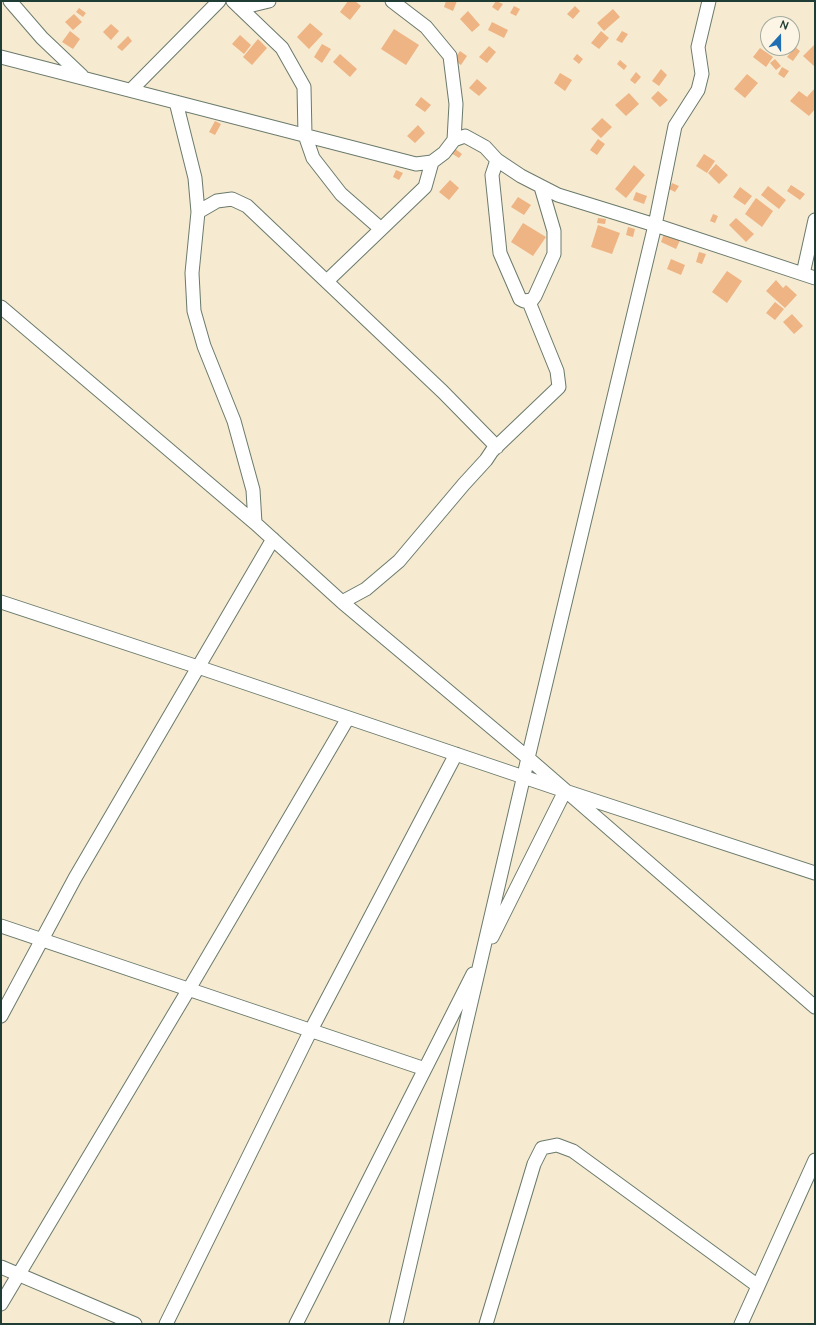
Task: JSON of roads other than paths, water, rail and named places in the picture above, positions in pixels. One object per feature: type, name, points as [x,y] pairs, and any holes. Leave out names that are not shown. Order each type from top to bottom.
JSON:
[{"type":"street","points":[[10,1],[42,38],[83,78]]},
{"type":"street","points":[[131,90],[219,1]]},
{"type":"street","points":[[237,4],[269,1]]},
{"type":"street","points":[[392,1],[426,27],[450,56],[456,104],[454,140]]},
{"type":"street","points":[[396,1324],[523,777],[655,225],[675,126],[698,90],[702,74],[698,47],[709,1]]},
{"type":"street","points":[[237,4],[282,48],[304,87],[305,135],[313,158],[341,194],[381,229]]},
{"type":"street","points":[[1,57],[416,164],[432,162],[444,153],[454,140],[465,136],[485,147],[497,160],[541,187],[558,195],[655,225],[809,276],[815,220]]},
{"type":"street","points":[[176,102],[195,178],[198,212],[192,273],[194,311],[204,346],[234,421],[253,490],[255,523]]},
{"type":"street","points":[[342,602],[366,589],[399,561],[497,447],[559,387],[558,371],[529,302],[520,299],[500,253],[492,175],[497,160]]},
{"type":"street","points":[[327,281],[425,187],[432,162]]},
{"type":"street","points":[[529,302],[535,296],[554,254],[554,231],[541,187]]},
{"type":"street","points":[[198,212],[216,201],[232,199],[247,206],[327,281],[497,447]]},
{"type":"street","points":[[1,307],[255,523],[342,602],[528,758],[815,1007]]},
{"type":"street","points":[[1,1016],[75,878],[273,539]]},
{"type":"street","points":[[1,602],[815,873]]},
{"type":"street","points":[[1,1304],[190,989],[348,718]]},
{"type":"street","points":[[166,1324],[311,1030],[456,754]]},
{"type":"street","points":[[296,1324],[565,791]]},
{"type":"street","points":[[1,926],[425,1068]]},
{"type":"street","points":[[486,1324],[534,1164],[542,1148],[557,1145],[573,1151],[758,1286]]},
{"type":"street","points":[[741,1324],[815,1160]]},
{"type":"street","points":[[1,1268],[136,1324]]}]
